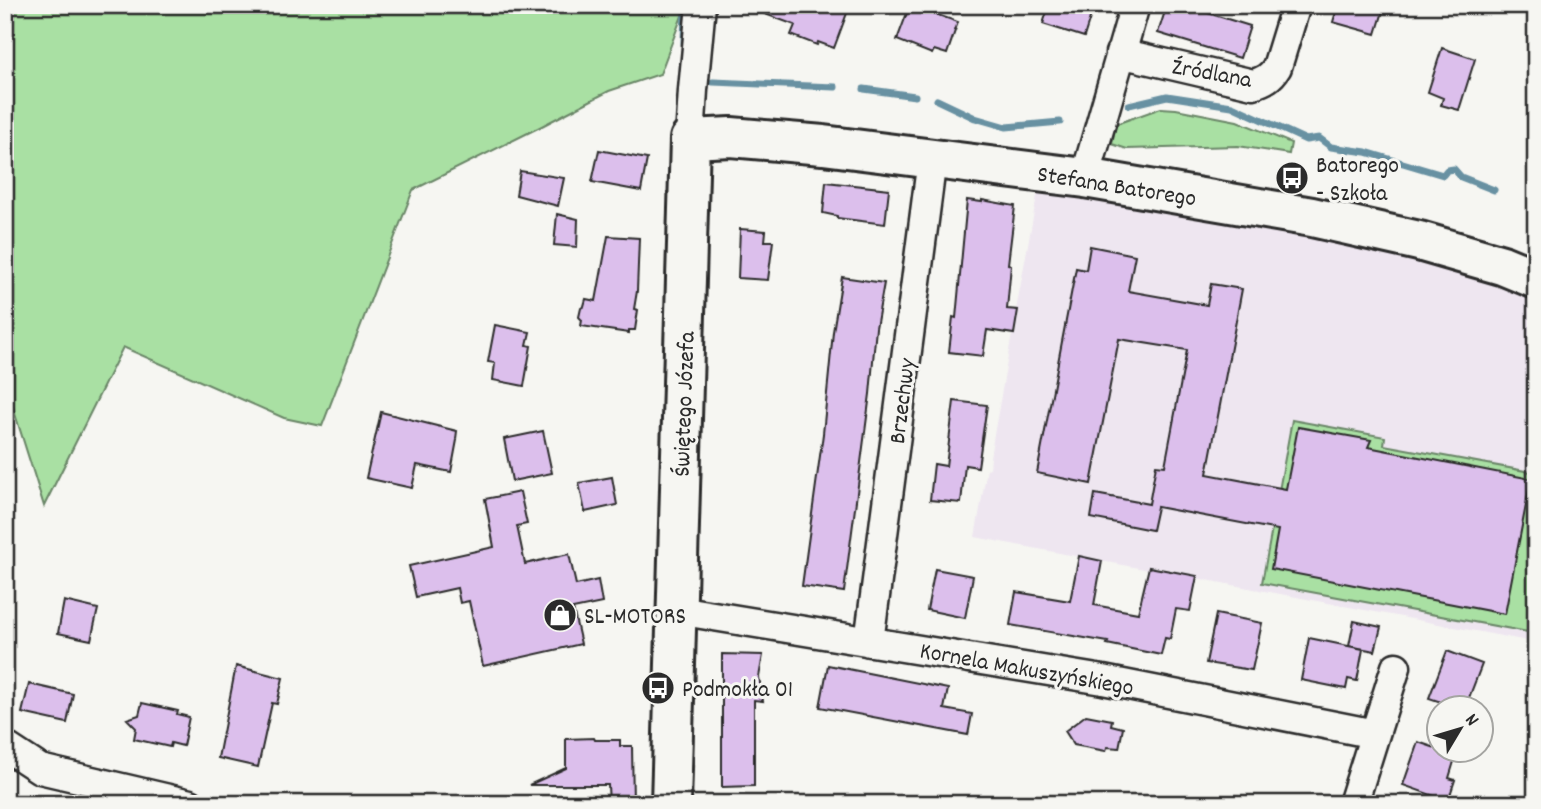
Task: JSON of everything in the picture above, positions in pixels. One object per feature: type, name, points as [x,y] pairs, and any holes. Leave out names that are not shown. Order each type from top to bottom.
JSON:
[{"type":"street","name":"Świętego Józefa","points":[[671,804],[690,139],[701,5]]},
{"type":"street","points":[[1085,178],[1135,5]]},
{"type":"street","name":"Źródlana","points":[[1120,53],[1253,84],[1264,81],[1277,67],[1296,5]]},
{"type":"street","name":"Stefana Batorego","points":[[690,139],[731,137],[823,145],[1085,178],[1312,217],[1419,241],[1502,265],[1536,279]]},
{"type":"street","name":"Brzechwy","points":[[869,642],[932,159]]},
{"type":"street","name":"Kornela Makuszyńskiego","points":[[677,610],[1103,680],[1375,734]]},
{"type":"street","points":[[1353,804],[1396,667]]},
{"type":"street","points":[[5,746],[40,768],[190,804]]},
{"type":"shaded area","points":[[1038,190],[1295,231],[1453,264],[1536,300],[1536,619],[1528,641],[1150,567],[1149,570],[975,537],[987,469],[990,468]]},
{"type":"green space","points":[[5,5],[686,5],[660,74],[609,91],[413,190],[322,426],[284,418],[123,347],[44,506],[5,382]]},
{"type":"green space","points":[[1161,108],[1237,121],[1291,143],[1289,154],[1238,146],[1127,149],[1112,144],[1116,124]]},
{"type":"green space","points":[[1292,420],[1385,437],[1384,445],[1536,473],[1536,610],[1528,632],[1262,583]]},
{"type":"building","points":[[749,5],[850,5],[834,48],[791,35],[795,25],[749,8]]},
{"type":"building","points":[[910,5],[958,22],[947,54],[934,50],[932,54],[897,40]]},
{"type":"building","points":[[1049,5],[1094,5],[1084,37],[1043,24]]},
{"type":"building","points":[[1167,5],[1182,5],[1250,26],[1240,58],[1158,33]]},
{"type":"building","points":[[1338,5],[1385,5],[1376,34],[1333,22]]},
{"type":"building","points":[[1442,48],[1475,59],[1459,110],[1441,105],[1443,98],[1428,92]]},
{"type":"building","points":[[599,150],[647,159],[641,191],[592,182]]},
{"type":"building","points":[[520,171],[564,178],[558,206],[516,195]]},
{"type":"building","points":[[826,182],[889,189],[885,224],[837,218],[823,213]]},
{"type":"building","points":[[967,200],[1015,206],[1008,264],[1011,265],[1007,309],[1018,310],[1014,334],[987,330],[983,356],[949,352],[953,317],[956,318]]},
{"type":"building","points":[[557,214],[578,219],[577,247],[554,245]]},
{"type":"building","points":[[740,229],[766,231],[765,241],[773,241],[768,280],[738,278]]},
{"type":"building","points":[[608,236],[639,238],[634,309],[638,310],[635,330],[629,330],[629,333],[581,326],[582,320],[579,317],[586,299],[596,301]]},
{"type":"building","points":[[1090,246],[1135,255],[1128,291],[1207,305],[1211,284],[1242,289],[1207,474],[1286,489],[1298,427],[1371,440],[1368,447],[1531,479],[1505,614],[1271,569],[1278,530],[1157,507],[1152,530],[1091,518],[1095,494],[1149,504],[1156,465],[1165,466],[1187,350],[1119,339],[1091,484],[1037,473],[1076,268],[1086,270]]},
{"type":"building","points":[[842,277],[884,283],[876,328],[844,592],[802,586]]},
{"type":"building","points":[[495,325],[530,332],[527,345],[531,346],[524,386],[493,380],[495,363],[488,362]]},
{"type":"building","points":[[954,401],[987,405],[978,467],[965,465],[961,503],[930,500],[934,464],[946,466]]},
{"type":"building","points":[[381,412],[457,431],[451,472],[417,465],[412,488],[366,478]]},
{"type":"building","points":[[543,431],[552,473],[512,481],[504,439]]},
{"type":"building","points":[[612,477],[617,505],[585,512],[579,483]]},
{"type":"building","points":[[520,492],[527,524],[517,526],[525,564],[569,554],[576,585],[598,580],[602,603],[573,609],[581,644],[483,666],[469,601],[460,603],[457,588],[416,597],[409,566],[494,547],[485,499]]},
{"type":"building","points":[[1079,556],[1102,561],[1094,605],[1138,613],[1149,567],[1197,576],[1190,611],[1176,609],[1170,639],[1165,638],[1161,655],[1107,644],[1108,642],[1010,625],[1016,592],[1070,601]]},
{"type":"building","points":[[935,569],[973,576],[965,618],[927,610]]},
{"type":"building","points":[[64,601],[98,609],[91,640],[58,633]]},
{"type":"building","points":[[1216,614],[1262,623],[1252,670],[1206,663]]},
{"type":"building","points":[[1354,621],[1381,627],[1375,651],[1349,646]]},
{"type":"building","points":[[1309,638],[1363,649],[1357,681],[1348,679],[1346,689],[1301,680]]},
{"type":"building","points":[[1447,651],[1482,664],[1470,694],[1431,694]]},
{"type":"building","points":[[722,654],[763,655],[759,677],[763,701],[754,700],[754,786],[722,787]]},
{"type":"building","points":[[828,665],[948,689],[944,709],[972,714],[968,735],[820,707]]},
{"type":"building","points":[[236,666],[283,678],[277,704],[272,703],[258,767],[218,758]]},
{"type":"building","points":[[29,684],[73,694],[67,723],[22,713]]},
{"type":"building","points":[[142,703],[178,711],[177,714],[189,717],[183,746],[171,743],[170,747],[134,739],[136,728],[127,719],[139,715]]},
{"type":"building","points":[[1086,715],[1112,720],[1111,725],[1123,728],[1119,748],[1107,747],[1106,751],[1074,745],[1065,731]]},
{"type":"building","points":[[566,739],[620,740],[620,746],[632,746],[633,804],[609,804],[608,785],[529,785],[566,768]]},
{"type":"building","points":[[1418,742],[1426,745],[1426,764],[1453,764],[1449,778],[1455,780],[1448,801],[1403,785]]},
{"type":"waterway","points":[[684,43],[685,5]]},
{"type":"waterway","points":[[713,82],[835,87]]},
{"type":"waterway","points":[[864,89],[915,96]]},
{"type":"waterway","points":[[1129,105],[1167,96],[1232,106],[1306,140],[1319,138],[1331,147],[1366,152],[1443,175],[1447,170],[1454,169],[1461,177],[1494,190]]},
{"type":"waterway","points":[[937,100],[975,118],[1006,127],[1060,122]]},
{"type":"place","name":"Batorego - Szkoła","points":[[1292,178]]},
{"type":"place","name":"SL-MOTORS","points":[[560,615]]},
{"type":"place","name":"Podmokła 01","points":[[658,688]]}]
